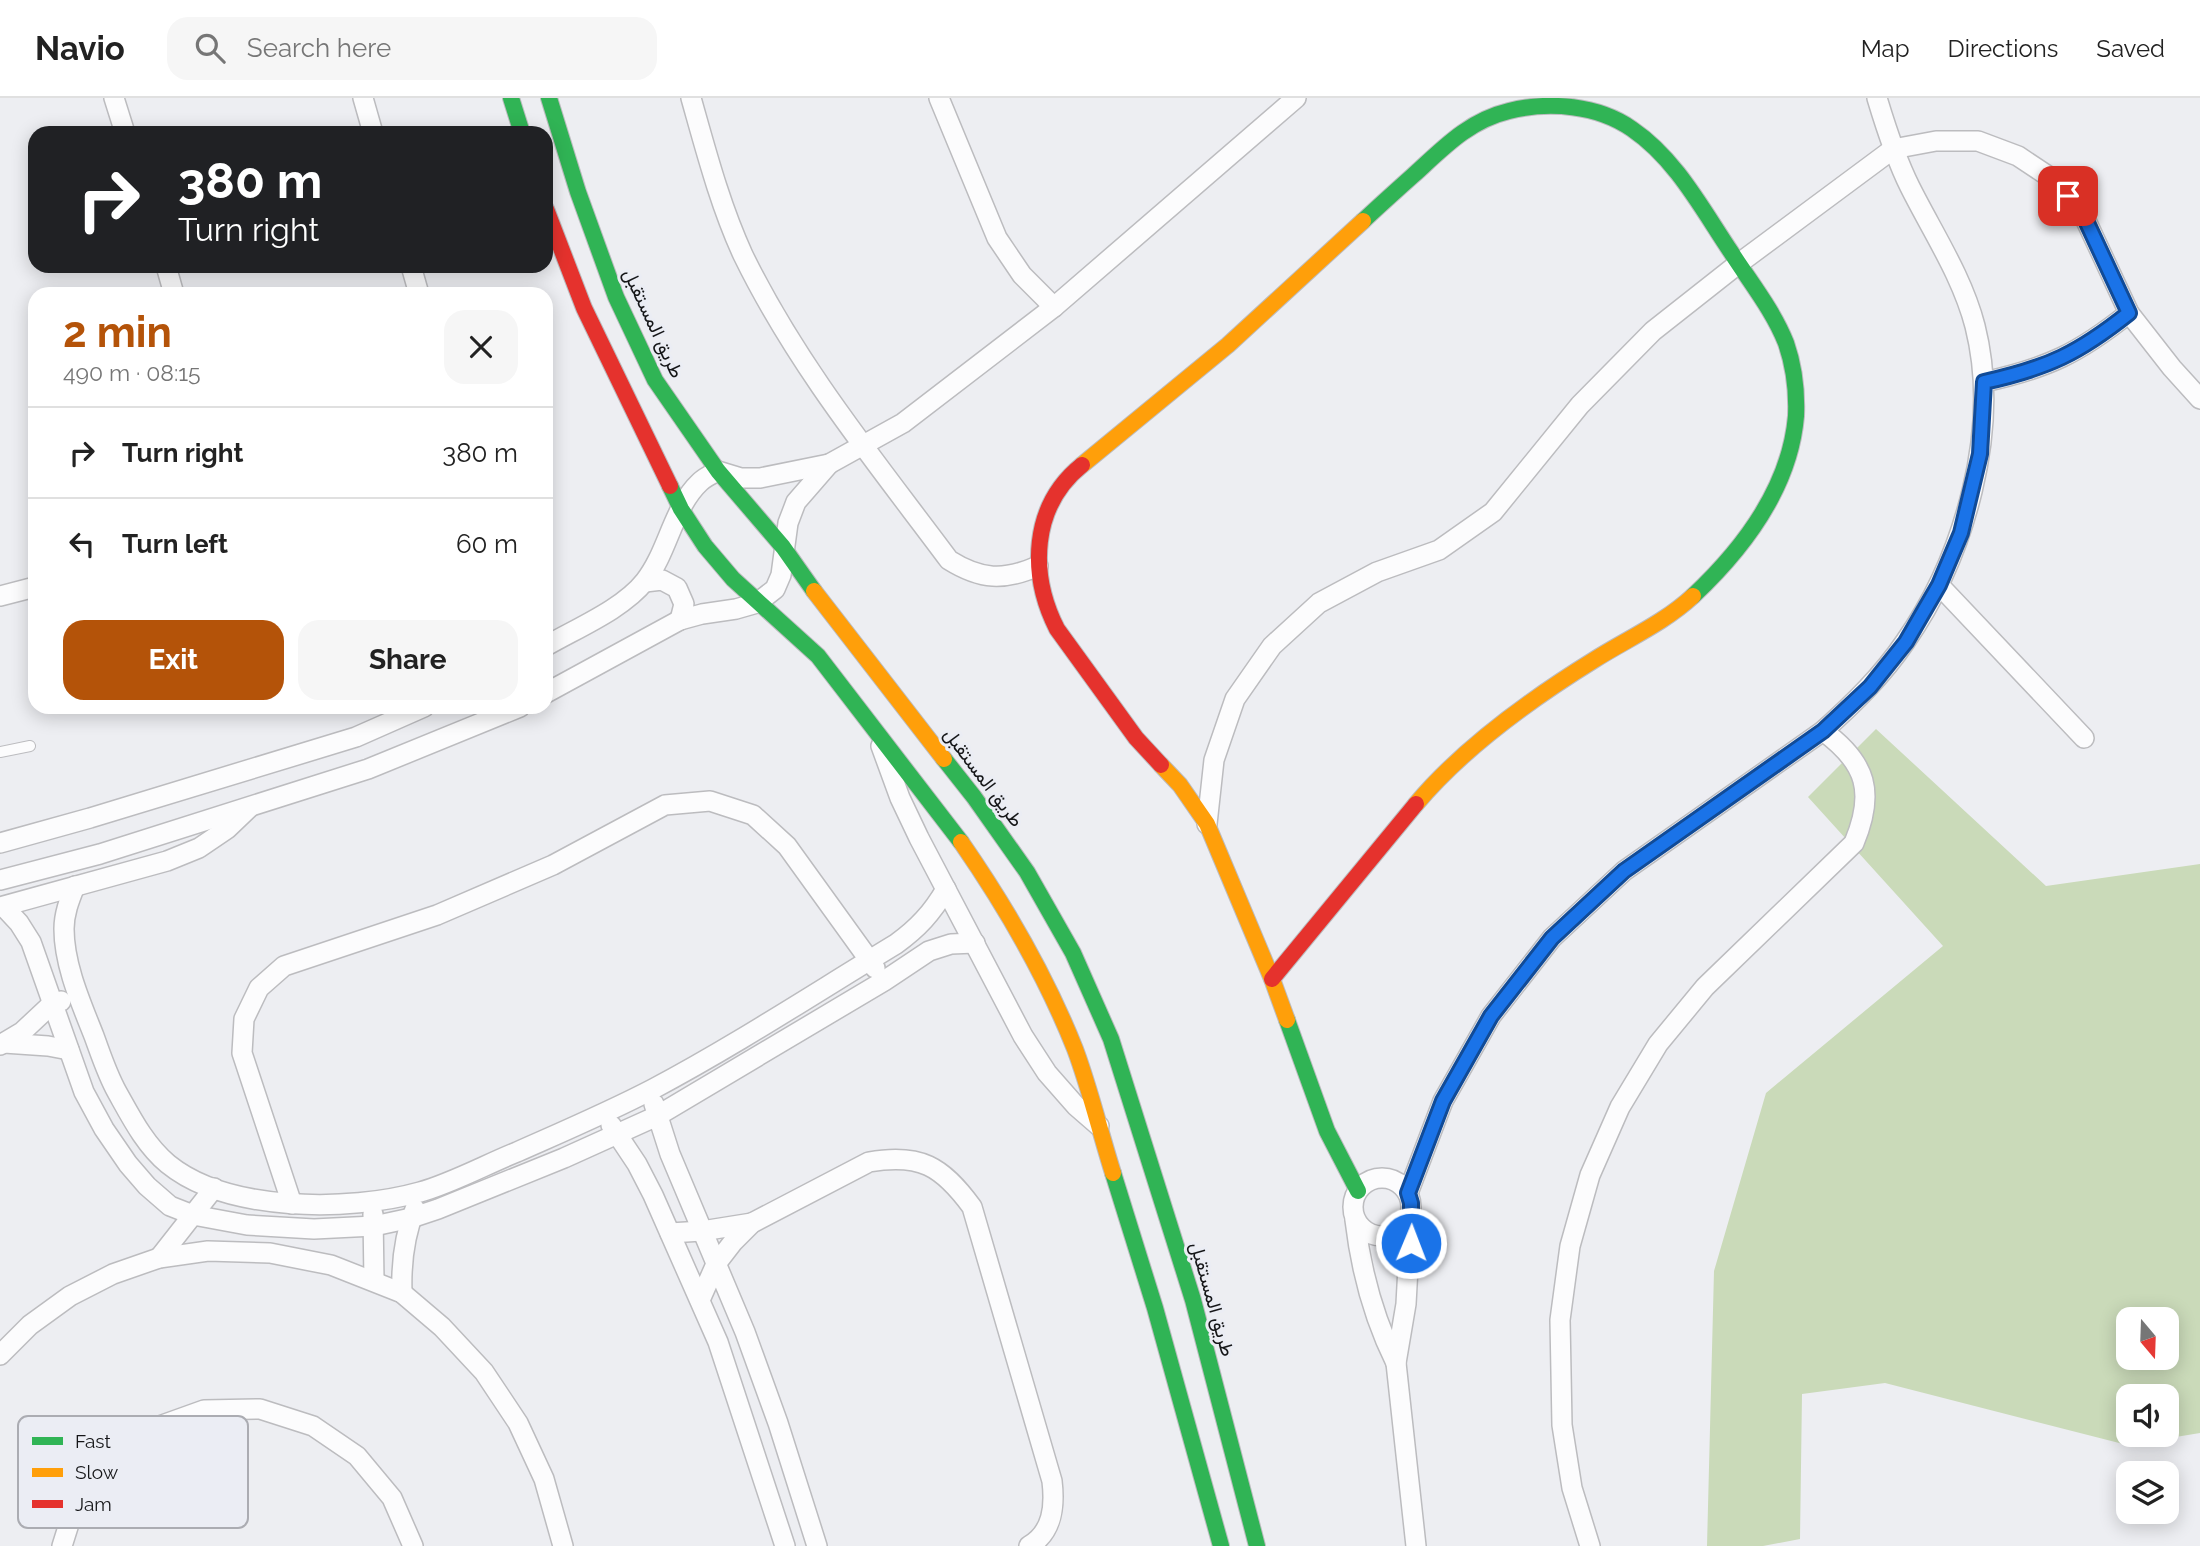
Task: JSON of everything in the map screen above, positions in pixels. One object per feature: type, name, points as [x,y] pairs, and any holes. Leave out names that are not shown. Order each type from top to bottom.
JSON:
[{"type":"main road","points":[[511,98],[520,126]]},
{"type":"main road","name":"طريق المستقبل","points":[[550,98],[578,192],[616,297],[655,380],[718,471],[783,547],[816,612],[974,797],[1027,872],[1073,953],[1111,1039],[1221,1546]]},
{"type":"main road","points":[[1272,978],[1435,783],[1508,719],[1593,660],[1685,603],[1718,573],[1747,538],[1770,500],[1787,458],[1796,421],[1796,382],[1787,345],[1769,311],[1667,159],[1639,132],[1605,114],[1567,105],[1528,106],[1491,116],[1457,135],[1228,345],[1073,472],[1046,515],[1040,540],[1038,566],[1041,588],[1057,629],[1136,738],[1180,785],[1208,824],[1272,978],[1327,1131],[1358,1191]]},
{"type":"main road","name":"طريق المستقبل","points":[[553,227],[584,308],[631,408],[681,509],[705,546],[757,603],[818,656],[943,817],[994,890],[1032,957],[1075,1049],[1099,1126],[1161,1262],[1193,1300],[1257,1546]]},
{"type":"main road","points":[[631,408],[660,421],[681,419]]},
{"type":"main road","points":[[816,612],[809,635],[818,656]]},
{"type":"main road","points":[[1167,1301],[1193,1300]]},
{"type":"street","points":[[114,98],[123,126]]},
{"type":"street","points":[[363,98],[371,126]]},
{"type":"street","points":[[691,98],[718,192],[743,254],[813,378],[949,560],[965,570],[984,576],[1003,577],[1038,566]]},
{"type":"street","points":[[939,98],[997,238],[1022,275],[1054,307]]},
{"type":"street","points":[[553,642],[617,606],[645,582],[681,509],[702,480],[718,471],[741,478],[760,478],[829,464],[903,423],[1054,307],[1296,98]]},
{"type":"street","points":[[1355,1220],[1368,1233],[1386,1236],[1395,1234],[1408,1221],[1410,1203],[1443,1101],[1491,1016],[1552,938],[1624,871],[1823,731],[1870,687],[1898,651],[1939,585],[1961,533],[1980,454],[1984,382],[1975,325],[1955,271],[1909,186],[1893,149],[1877,98]]},
{"type":"street","points":[[1208,824],[1214,760],[1235,699],[1272,646],[1320,603],[1377,572],[1439,550],[1493,512],[1580,405],[1653,331],[1893,149],[1936,141],[1978,141],[2018,156],[2054,180],[2082,212],[2129,313],[2200,399]]},
{"type":"street","points":[[1984,382],[2023,373],[2062,359],[2097,339],[2129,313]]},
{"type":"street","points":[[553,689],[680,620],[736,610],[757,603],[775,589],[781,575],[788,523],[796,502],[829,464]]},
{"type":"street","points":[[645,582],[662,580],[677,588],[684,604],[680,620]]},
{"type":"street","points":[[1939,585],[2084,737]]},
{"type":"street","points":[[0,596],[28,589]]},
{"type":"street","points":[[0,843],[115,811],[343,741],[407,714]]},
{"type":"street","points":[[0,880],[100,854],[368,769],[503,714]]},
{"type":"street","points":[[876,731],[900,797],[1023,1036],[1047,1073],[1076,1106],[1099,1126]]},
{"type":"street","points":[[1590,1546],[1572,1488],[1562,1425],[1560,1320],[1570,1246],[1590,1175],[1620,1107],[1658,1044],[1704,987],[1854,843],[1864,819],[1866,793],[1859,768],[1844,746],[1823,731]]},
{"type":"street","points":[[292,1204],[242,1053],[244,1019],[259,989],[284,966],[437,915],[553,865],[665,805],[710,801],[753,816],[787,846],[884,981]]},
{"type":"street","points":[[2,907],[167,861],[199,848],[228,829],[252,805]]},
{"type":"street","points":[[75,887],[67,907],[64,930],[79,996],[111,1080],[153,1150],[169,1166],[214,1188],[251,1200],[292,1204],[373,1202],[421,1192],[554,1136],[650,1090],[725,1049],[916,930],[934,911],[946,889]]},
{"type":"street","points":[[2,907],[19,923],[31,942],[84,1091],[104,1129],[147,1186],[170,1206],[193,1215],[247,1225],[314,1229],[374,1226],[411,1218],[564,1158],[657,1116],[884,981],[929,951],[951,944],[975,943]]},
{"type":"street","points":[[2,1044],[38,1018],[52,1003],[79,996]]},
{"type":"street","points":[[2,1044],[48,1046],[69,1050]]},
{"type":"street","points":[[650,1090],[670,1154],[745,1332],[778,1423],[817,1546]]},
{"type":"street","points":[[602,1113],[648,1184],[718,1342],[785,1546]]},
{"type":"street","points":[[700,1300],[716,1264],[752,1223],[869,1162],[889,1158],[909,1160],[929,1166],[954,1182],[972,1207],[1052,1481],[1054,1501],[1050,1522],[1040,1540],[1029,1546]]},
{"type":"street","points":[[147,1186],[169,1166]]},
{"type":"street","points":[[1396,1363],[1383,1336],[1364,1279],[1353,1210],[1353,1200],[1358,1191],[1374,1179],[1384,1178],[1402,1185],[1410,1203],[1407,1293],[1396,1363],[1416,1546]]},
{"type":"street","points":[[159,1258],[214,1188]]},
{"type":"street","points":[[402,1293],[403,1255],[411,1218],[421,1192]]},
{"type":"street","points":[[373,1202],[374,1281]]},
{"type":"street","points":[[670,1233],[752,1223]]},
{"type":"street","points":[[0,1355],[30,1325],[70,1296],[113,1274],[159,1258],[208,1251],[270,1253],[331,1265],[402,1293],[442,1327],[484,1373],[518,1423],[544,1479],[563,1546]]},
{"type":"street","points":[[187,1416],[204,1410],[260,1409],[313,1426],[357,1456],[392,1498],[414,1546]]},
{"type":"street","points":[[62,1546],[68,1528]]},
{"type":"lane","points":[[0,752],[30,746]]},
{"type":"green space","points":[[1876,729],[2046,886],[2200,864],[2200,1433],[2179,1436],[2179,1384],[2116,1384],[2116,1442],[1885,1383],[1802,1394],[1800,1539],[1763,1546],[1707,1546],[1714,1271],[1766,1093],[1943,946],[1808,797]]},
{"type":"traffic: fast","points":[[511,98],[520,126]]},
{"type":"traffic: fast","points":[[549,98],[578,192],[616,297],[655,380],[718,471],[783,547],[814,591]]},
{"type":"traffic: fast","points":[[1363,221],[1460,135],[1495,115],[1509,111],[1540,106],[1589,110],[1632,129],[1662,155],[1699,202],[1775,319],[1789,352],[1795,388],[1796,416],[1792,442],[1774,492],[1746,537],[1712,578],[1693,596]]},
{"type":"traffic: fast","points":[[670,486],[705,546],[733,579],[818,656],[961,842]]},
{"type":"traffic: fast","points":[[944,759],[1027,872],[1073,953],[1111,1039],[1193,1300],[1257,1546]]},
{"type":"traffic: fast","points":[[1287,1020],[1327,1131],[1358,1191]]},
{"type":"traffic: fast","points":[[1113,1173],[1155,1308],[1221,1546]]},
{"type":"traffic: slow","points":[[1082,465],[1228,345],[1363,221]]},
{"type":"traffic: slow","points":[[814,591],[944,759]]},
{"type":"traffic: slow","points":[[1416,804],[1455,763],[1522,708],[1594,660],[1658,623],[1693,596]]},
{"type":"traffic: slow","points":[[1161,765],[1180,785],[1207,824],[1287,1020]]},
{"type":"traffic: slow","points":[[961,842],[1024,942],[1064,1022],[1085,1079],[1113,1173]]},
{"type":"traffic: jam","points":[[553,227],[584,308],[670,486]]},
{"type":"traffic: jam","points":[[1082,465],[1065,482],[1044,520],[1039,564],[1042,586],[1057,629],[1136,738],[1161,765]]},
{"type":"traffic: jam","points":[[1272,979],[1416,804]]},
{"type":"route","points":[[1411,1243],[1411,1203],[1408,1193],[1443,1101],[1491,1016],[1552,938],[1624,871],[1823,731],[1870,687],[1906,642],[1939,585],[1961,533],[1980,454],[1984,382],[2023,373],[2062,359],[2097,339],[2129,313],[2082,212],[2068,196]]}]
